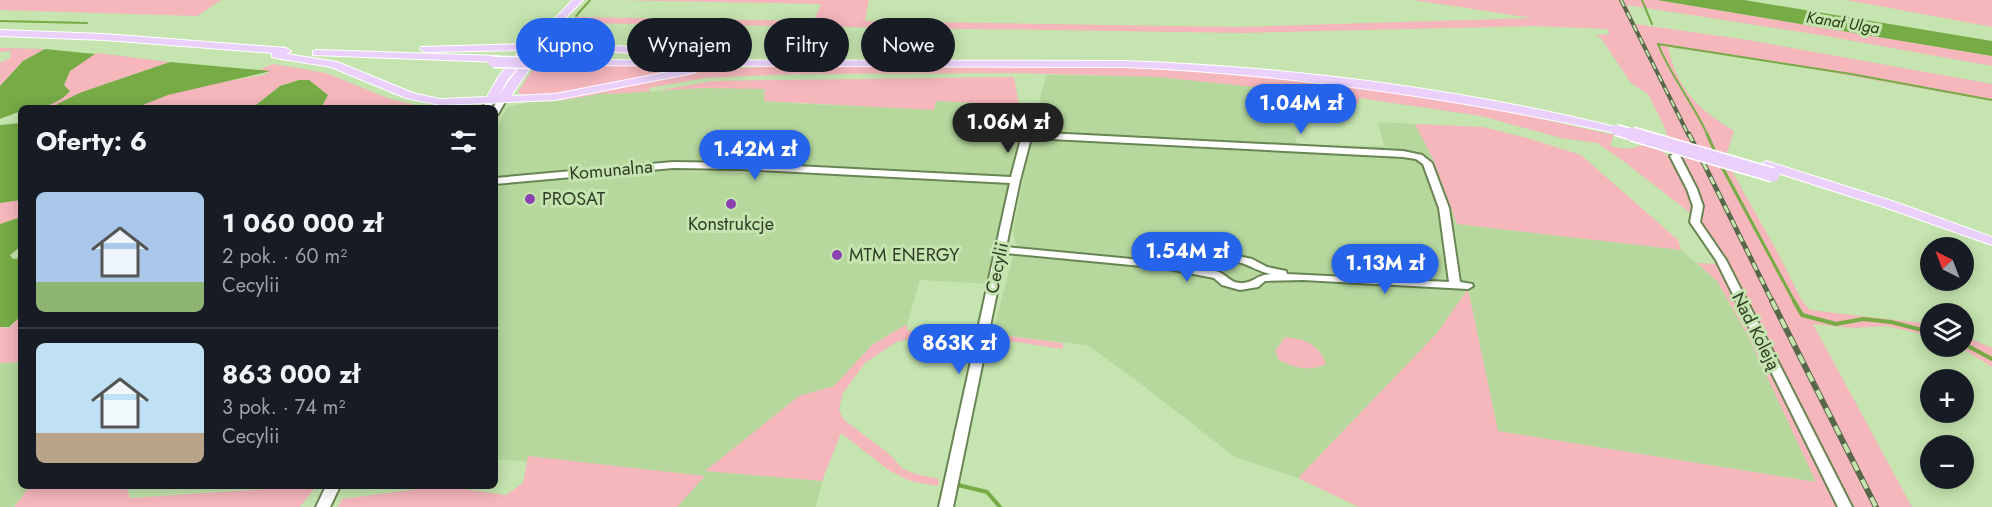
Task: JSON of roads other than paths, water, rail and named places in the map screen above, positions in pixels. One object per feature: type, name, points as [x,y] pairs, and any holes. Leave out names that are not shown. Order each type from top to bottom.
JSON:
[{"type":"main road","points":[[562,18],[578,0]]},
{"type":"main road","points":[[0,34],[105,37],[372,56],[495,61]]},
{"type":"main road","points":[[0,34],[375,61],[764,61]]},
{"type":"main road","points":[[615,47],[764,60]]},
{"type":"main road","points":[[292,51],[516,48]]},
{"type":"main road","points":[[276,55],[320,60],[341,66],[424,100],[472,105]]},
{"type":"main road","points":[[849,60],[1123,58],[1244,63],[1336,72],[1422,84],[1615,127],[1891,205],[1992,241]]},
{"type":"main road","points":[[502,100],[555,97],[692,70],[764,62]]},
{"type":"main road","points":[[492,105],[503,78],[516,63]]},
{"type":"main road","points":[[494,105],[502,100],[521,72]]},
{"type":"main road","points":[[1770,170],[1992,250]]},
{"type":"street","name":"Cecylii","points":[[946,507],[1015,180],[1027,135],[1403,154],[1419,157],[1427,163],[1444,208],[1455,285]]},
{"type":"street","name":"Nad Koleją","points":[[1675,156],[1698,206],[1695,222],[1721,260],[1845,507]]},
{"type":"street","name":"Komunalna","points":[[498,181],[673,165],[1015,180]]},
{"type":"street","points":[[1001,250],[1217,270]]},
{"type":"street","points":[[1217,270],[1228,259],[1238,259],[1248,261],[1260,273],[1468,286]]},
{"type":"street","points":[[1217,270],[1226,283],[1240,287],[1254,285],[1260,273]]},
{"type":"street","points":[[323,507],[332,489]]},
{"type":"water","name":"Kanał Ulga","points":[[1657,0],[1744,0],[1992,41],[1992,56]]},
{"type":"water","points":[[45,49],[95,54],[70,71],[64,85],[70,91],[60,100],[48,105],[18,105],[18,112],[0,119],[0,86],[23,61]]},
{"type":"water","points":[[170,62],[271,71],[168,95],[143,105],[57,105],[82,92]]},
{"type":"water","points":[[299,80],[309,80],[328,95],[323,105],[256,105],[280,86]]},
{"type":"water","points":[[18,123],[18,200],[0,203],[0,125]]},
{"type":"water","points":[[18,218],[18,248],[10,255],[13,259],[18,258],[18,319],[9,327],[0,327],[0,224]]},
{"type":"waterway","points":[[576,16],[590,0]]},
{"type":"waterway","points":[[1642,0],[1652,24]]},
{"type":"waterway","points":[[0,21],[87,23]]},
{"type":"waterway","points":[[1707,135],[1669,68],[1658,44],[1851,74],[1992,100]]},
{"type":"waterway","points":[[1707,135],[1716,154]]},
{"type":"waterway","points":[[1721,165],[1795,303]]},
{"type":"waterway","points":[[1794,301],[1802,315],[1836,324],[1863,319],[1891,322],[1920,329]]},
{"type":"waterway","points":[[1974,349],[1992,359]]},
{"type":"waterway","points":[[958,485],[987,492],[1000,507]]},
{"type":"railway","points":[[1621,0],[1689,136]]},
{"type":"railway","points":[[1689,134],[1772,302]]},
{"type":"railway","points":[[1772,302],[1876,507]]},
{"type":"place","name":"PROSAT","points":[[530,199]]},
{"type":"place","name":"Konstrukcje","points":[[731,204]]},
{"type":"place","name":"MTM ENERGY","points":[[837,255]]}]
